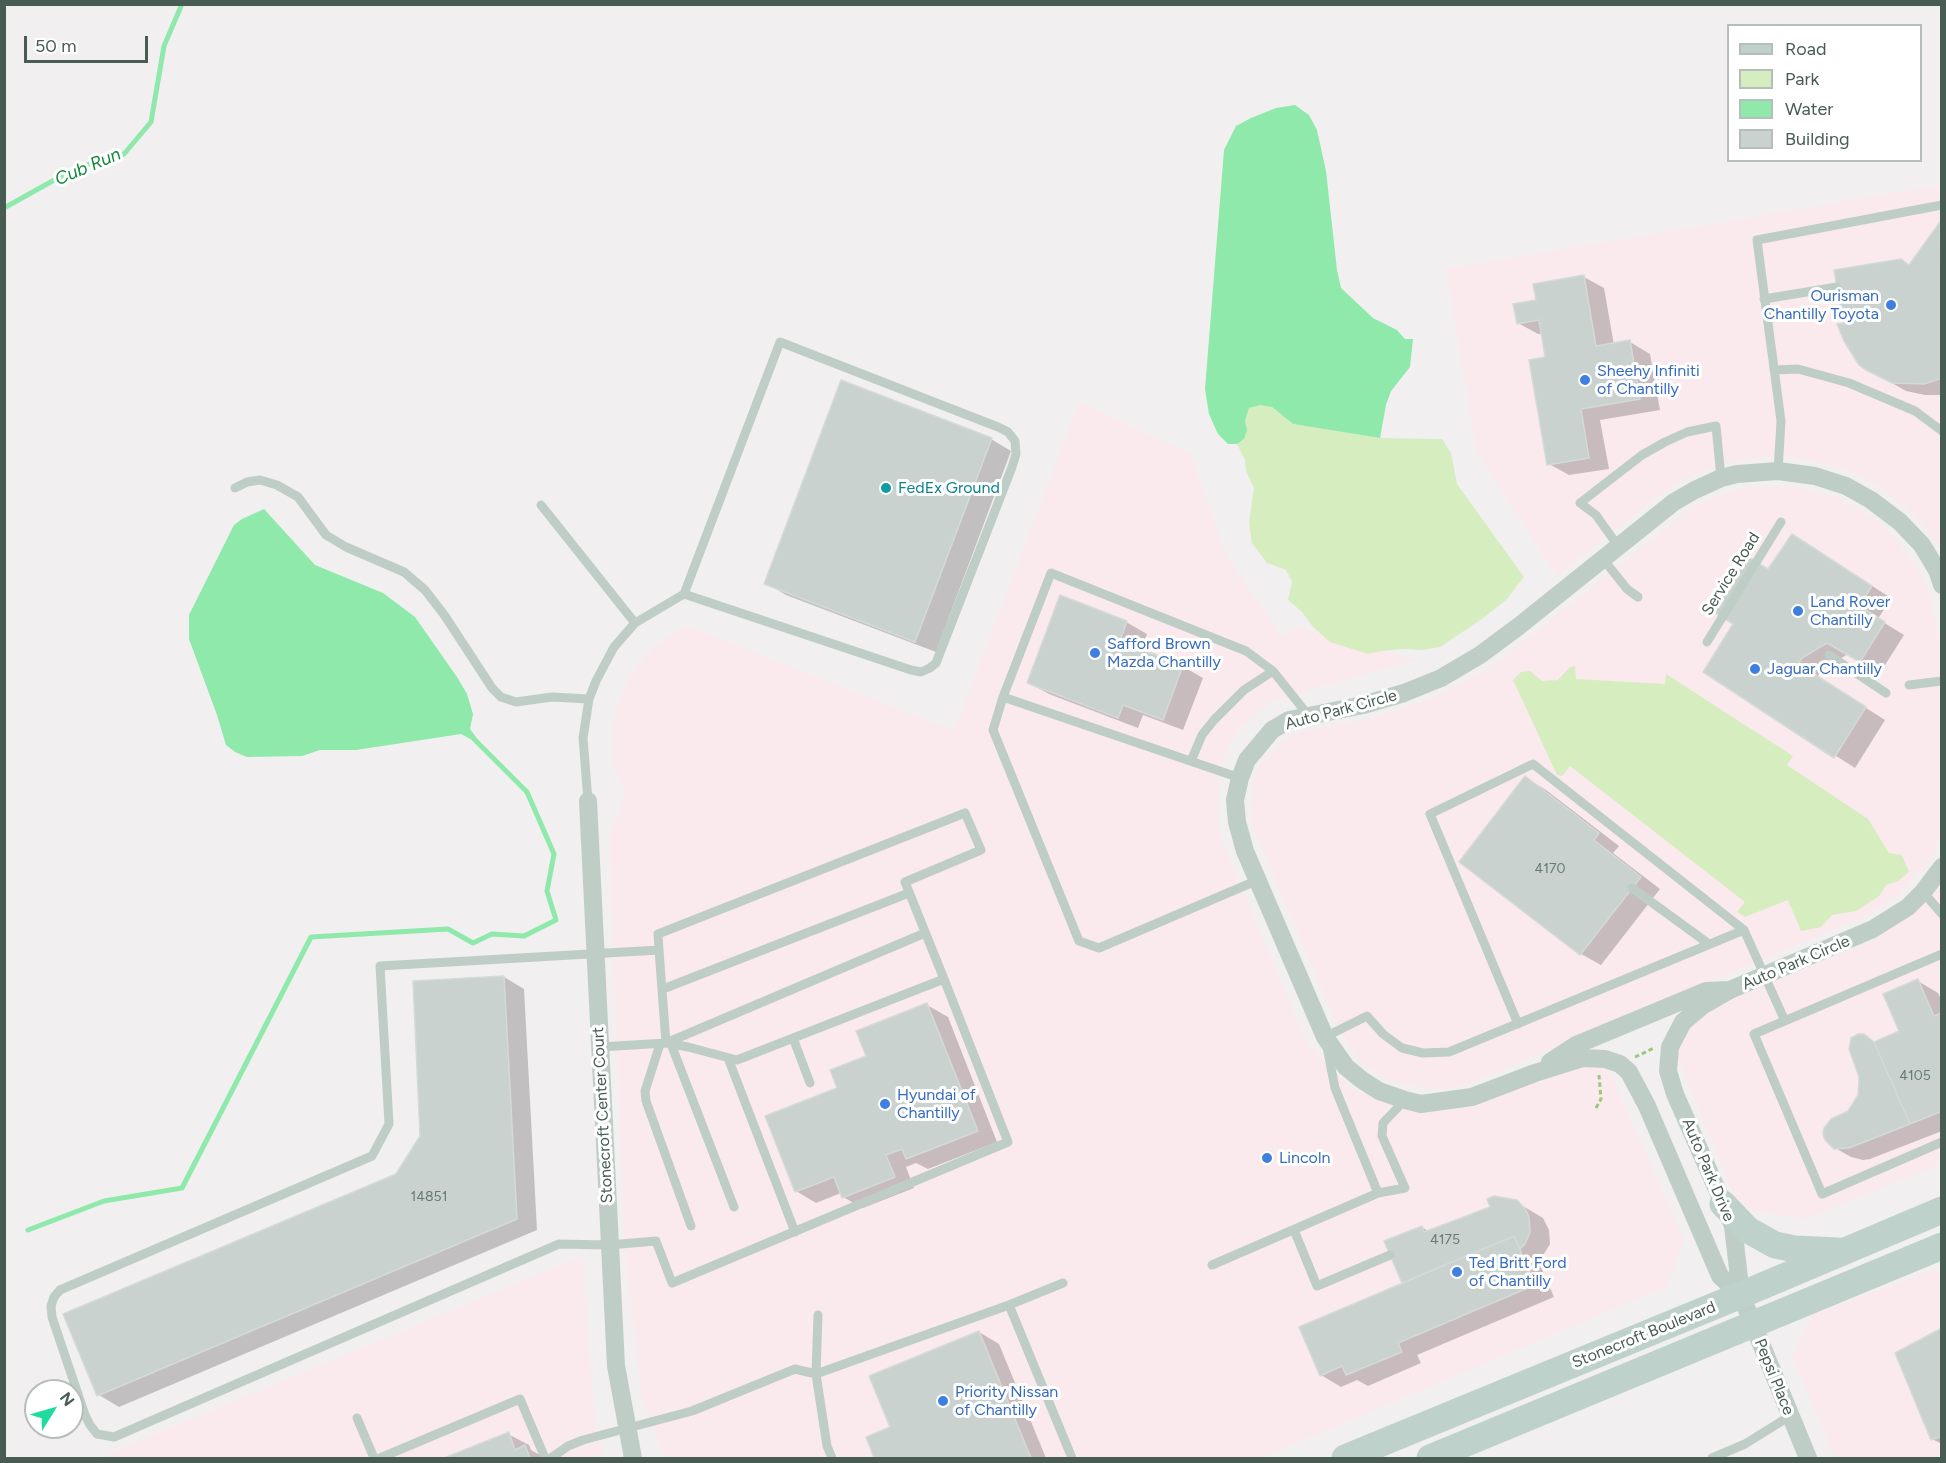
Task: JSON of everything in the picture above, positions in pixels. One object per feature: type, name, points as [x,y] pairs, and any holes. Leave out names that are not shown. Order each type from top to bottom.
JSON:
[{"type":"main road","points":[[1723,1204],[1748,1230],[1775,1245],[1795,1249],[1845,1251]]},
{"type":"main road","name":"Stonecroft Boulevard","points":[[1345,1458],[1941,1210]]},
{"type":"main road","name":"Stonecroft Boulevard","points":[[1430,1458],[1941,1246]]},
{"type":"street","name":"Auto Park Circle","points":[[1583,1058],[1472,1097],[1421,1104],[1379,1091],[1346,1067],[1325,1037],[1245,851],[1237,822],[1235,800],[1247,760],[1272,730],[1289,720],[1363,705],[1404,693],[1442,678],[1480,655],[1674,502],[1721,478],[1737,474],[1778,471],[1815,476],[1846,486],[1871,500],[1907,529],[1922,545],[1940,575]]},
{"type":"street","name":"Stonecroft Center Court","points":[[588,801],[616,1366],[633,1458]]},
{"type":"street","name":"Auto Park Circle","points":[[1535,1073],[1576,1045],[1706,991],[1730,990],[1873,929],[1908,907],[1923,892],[1941,867]]},
{"type":"street","name":"Auto Park Drive","points":[[1730,990],[1702,1006],[1683,1022],[1670,1047],[1668,1071],[1675,1094],[1733,1226],[1741,1295]]},
{"type":"street","name":"Auto Park Drive","points":[[1583,1058],[1605,1059],[1620,1064],[1629,1072],[1647,1106],[1720,1276],[1741,1295]]},
{"type":"street","name":"Pepsi Place","points":[[1741,1295],[1808,1458]]},
{"type":"street","name":"Stonecroft Center Court","points":[[627,1429],[641,1458]]},
{"type":"lane","points":[[1778,471],[1780,421],[1756,240],[1941,205]]},
{"type":"lane","points":[[1764,299],[1837,287]]},
{"type":"lane","points":[[588,801],[583,738],[589,699],[596,681],[614,647],[635,624],[684,594],[780,342],[998,427],[1008,432],[1016,441],[1016,454],[1012,467],[936,663],[930,668],[921,672],[911,670],[684,594]]},
{"type":"lane","points":[[1774,370],[1798,369],[1849,383],[1915,411],[1941,431]]},
{"type":"lane","points":[[1618,546],[1596,515],[1580,503],[1642,455],[1688,432],[1716,426],[1721,478]]},
{"type":"lane","points":[[235,488],[247,482],[260,480],[277,485],[298,497],[327,535],[346,547],[404,572],[425,590],[445,616],[492,688],[501,697],[516,702],[552,698],[589,699]]},
{"type":"lane","points":[[541,505],[635,624]]},
{"type":"lane","name":"Service Road","points":[[1707,642],[1781,522]]},
{"type":"lane","points":[[1603,560],[1627,589],[1638,597]]},
{"type":"lane","points":[[1258,880],[1099,948],[1079,941],[993,730],[1003,696],[1051,573],[1255,656],[1273,671],[1308,715]]},
{"type":"lane","points":[[1829,655],[1886,693]]},
{"type":"lane","points":[[1191,761],[1203,735],[1214,720],[1244,690],[1273,671]]},
{"type":"lane","points":[[1909,685],[1941,681]]},
{"type":"lane","points":[[1003,696],[1240,778]]},
{"type":"lane","points":[[1518,1024],[1430,814],[1533,764],[1744,930],[1785,1021]]},
{"type":"lane","points":[[659,951],[380,966],[389,1124],[372,1156],[60,1290],[51,1306],[52,1317],[85,1415],[97,1434],[114,1437],[559,1244],[609,1245],[656,1240],[672,1283],[1008,1142],[905,882],[981,850],[965,813],[658,934],[666,1044],[734,1207]]},
{"type":"lane","points":[[1632,888],[1709,944]]},
{"type":"lane","points":[[1923,892],[1941,914]]},
{"type":"lane","points":[[663,989],[909,893]]},
{"type":"lane","points":[[1378,1193],[1335,1088],[1325,1037],[1367,1016],[1383,1034],[1402,1048],[1414,1052],[1449,1052],[1744,930]]},
{"type":"lane","points":[[690,1226],[646,1101],[645,1090],[666,1044],[925,933]]},
{"type":"lane","points":[[1941,954],[1754,1034],[1822,1194],[1941,1142]]},
{"type":"lane","points":[[600,1047],[666,1044],[736,1060],[944,980]]},
{"type":"lane","points":[[793,1038],[810,1083]]},
{"type":"lane","points":[[728,1058],[795,1232]]},
{"type":"lane","points":[[1212,1265],[1378,1193],[1405,1188],[1382,1136],[1383,1122],[1405,1100]]},
{"type":"lane","points":[[1294,1230],[1317,1286],[1390,1255]]},
{"type":"lane","points":[[551,1458],[568,1446],[583,1440],[693,1411],[795,1369],[816,1374],[1009,1305],[1063,1283]]},
{"type":"lane","points":[[1009,1305],[1072,1458]]},
{"type":"lane","points":[[818,1315],[816,1374],[827,1446],[832,1458]]},
{"type":"lane","points":[[380,1458],[520,1399],[545,1458]]},
{"type":"lane","points":[[1712,1458],[1745,1444],[1790,1416]]},
{"type":"lane","points":[[357,1418],[374,1458]]},
{"type":"shaded area","points":[[1941,185],[1941,548],[1916,517],[1892,496],[1864,478],[1836,466],[1779,455],[1728,463],[1688,477],[1658,496],[1557,576],[1477,453],[1446,269]]},
{"type":"shaded area","points":[[1079,402],[1191,454],[1226,555],[1282,636],[1296,627],[1418,660],[1273,700],[1239,729],[1218,769],[1219,833],[1307,1043],[1353,1090],[1417,1111],[1581,1062],[1607,1067],[1684,1239],[1668,1286],[1261,1458],[665,1458],[641,1395],[624,1238],[609,836],[626,793],[612,762],[614,722],[618,701],[638,664],[670,635],[688,626],[954,731]]},
{"type":"shaded area","points":[[1791,486],[1837,497],[1860,509],[1897,540],[1924,579],[1941,645],[1941,838],[1931,860],[1898,895],[1864,917],[1466,1085],[1440,1089],[1402,1084],[1369,1068],[1360,1060],[1341,1034],[1252,825],[1250,809],[1254,775],[1264,759],[1283,741],[1298,732],[1390,713],[1428,700],[1469,680],[1499,661],[1695,505],[1732,491],[1754,487]]},
{"type":"shaded area","points":[[1941,884],[1941,1164],[1807,1219],[1751,1211],[1735,1197],[1673,1047],[1689,1018],[1880,937]]},
{"type":"shaded area","points":[[582,1256],[596,1435],[604,1458],[98,1458]]},
{"type":"shaded area","points":[[1941,1267],[1941,1458],[1835,1458],[1792,1356],[1811,1315]]},
{"type":"green space","points":[[1260,404],[1272,407],[1293,424],[1380,438],[1442,439],[1451,453],[1457,484],[1524,577],[1506,600],[1440,647],[1368,654],[1330,642],[1288,600],[1292,582],[1286,570],[1267,563],[1252,543],[1249,523],[1254,488],[1237,444],[1244,439],[1245,421],[1249,408]]},
{"type":"green space","points":[[1575,666],[1576,679],[1665,684],[1666,674],[1793,756],[1787,765],[1868,819],[1889,853],[1902,855],[1909,872],[1898,881],[1886,885],[1879,896],[1856,911],[1832,915],[1821,927],[1801,931],[1788,900],[1745,917],[1737,912],[1745,902],[1570,766],[1562,776],[1557,775],[1513,680],[1521,672],[1530,671],[1542,681],[1558,680],[1570,667]]},
{"type":"water","points":[[1295,105],[1309,115],[1317,130],[1326,171],[1341,288],[1373,318],[1397,330],[1405,339],[1413,339],[1410,367],[1391,391],[1380,438],[1293,424],[1272,407],[1260,405],[1249,408],[1245,421],[1247,430],[1244,439],[1237,444],[1228,444],[1218,434],[1209,414],[1205,389],[1224,150],[1236,126],[1276,108]]},
{"type":"water","points":[[264,509],[315,565],[383,593],[415,617],[467,694],[473,714],[470,729],[476,737],[470,739],[461,734],[356,750],[320,750],[302,756],[247,757],[226,745],[189,639],[189,615],[234,525]]},
{"type":"building","name":"Ourisman Chantilly Toyota","points":[[1940,222],[1942,378],[1924,384],[1892,383],[1859,365],[1844,341],[1837,324],[1843,323],[1834,270],[1901,259],[1909,265]]},
{"type":"building","name":"Sheehy Infiniti of Chantilly","points":[[1584,275],[1596,346],[1630,340],[1640,399],[1581,409],[1589,458],[1547,465],[1529,360],[1545,357],[1539,320],[1517,324],[1513,304],[1536,300],[1533,284]]},
{"type":"building","name":"FedEx Ground","points":[[841,380],[992,438],[915,642],[764,584]]},
{"type":"building","points":[[1792,534],[1872,586],[1859,606],[1885,622],[1860,662],[1827,643],[1802,658],[1798,664],[1866,707],[1834,758],[1703,672],[1733,624],[1710,610],[1745,555],[1768,569]]},
{"type":"building","name":"Safford Brown Mazda Chantilly","points":[[1060,595],[1127,621],[1120,641],[1183,665],[1163,720],[1123,705],[1118,718],[1027,683]]},
{"type":"building","points":[[1525,776],[1599,833],[1594,840],[1641,877],[1580,955],[1459,862]]},
{"type":"building","points":[[504,976],[517,1219],[97,1396],[63,1314],[396,1174],[420,1136],[413,981]]},
{"type":"building","points":[[1918,979],[1934,1016],[1942,1013],[1942,1111],[1910,1124],[1874,1042],[1899,1031],[1883,994]]},
{"type":"building","points":[[927,1003],[978,1131],[906,1159],[902,1149],[886,1155],[895,1177],[842,1198],[834,1177],[795,1192],[765,1116],[837,1088],[830,1070],[866,1056],[856,1031]]},
{"type":"building","points":[[1864,1034],[1874,1042],[1910,1124],[1849,1148],[1834,1149],[1825,1140],[1824,1128],[1831,1119],[1848,1111],[1858,1095],[1859,1077],[1849,1049],[1851,1038]]},
{"type":"building","points":[[1494,1196],[1517,1200],[1526,1210],[1530,1232],[1520,1249],[1514,1236],[1402,1283],[1384,1241],[1422,1226],[1424,1232],[1490,1207],[1487,1199]]},
{"type":"building","points":[[1514,1236],[1535,1285],[1398,1343],[1402,1352],[1346,1375],[1342,1366],[1320,1376],[1299,1327]]},
{"type":"building","points":[[1942,1328],[1942,1436],[1931,1440],[1895,1353]]},
{"type":"building","name":"Priority Nissan of Chantilly","points":[[979,1331],[1031,1458],[874,1458],[866,1437],[890,1427],[869,1376]]},
{"type":"building","points":[[509,1432],[515,1450],[525,1445],[530,1458],[444,1458]]},
{"type":"waterway","name":"Cub Run","points":[[4,208],[74,169],[124,154],[151,122],[164,46],[182,4]]},
{"type":"waterway","points":[[28,1230],[104,1201],[182,1188],[311,937],[448,929],[473,943],[492,934],[524,936],[556,920],[547,891],[554,854],[527,792],[473,738]]},
{"type":"place","name":"Ourisman Chantilly Toyota","points":[[1891,305]]},
{"type":"place","name":"Sheehy Infiniti of Chantilly","points":[[1585,380]]},
{"type":"place","name":"FedEx Ground","points":[[886,488]]},
{"type":"place","name":"Land Rover Chantilly","points":[[1798,611]]},
{"type":"place","name":"Safford Brown Mazda Chantilly","points":[[1095,653]]},
{"type":"place","name":"Jaguar Chantilly","points":[[1755,669]]},
{"type":"place","name":"Hyundai of Chantilly","points":[[885,1104]]},
{"type":"place","name":"Lincoln","points":[[1267,1158]]},
{"type":"place","name":"Ted Britt Ford of Chantilly","points":[[1457,1272]]},
{"type":"place","name":"Priority Nissan of Chantilly","points":[[943,1401]]}]
